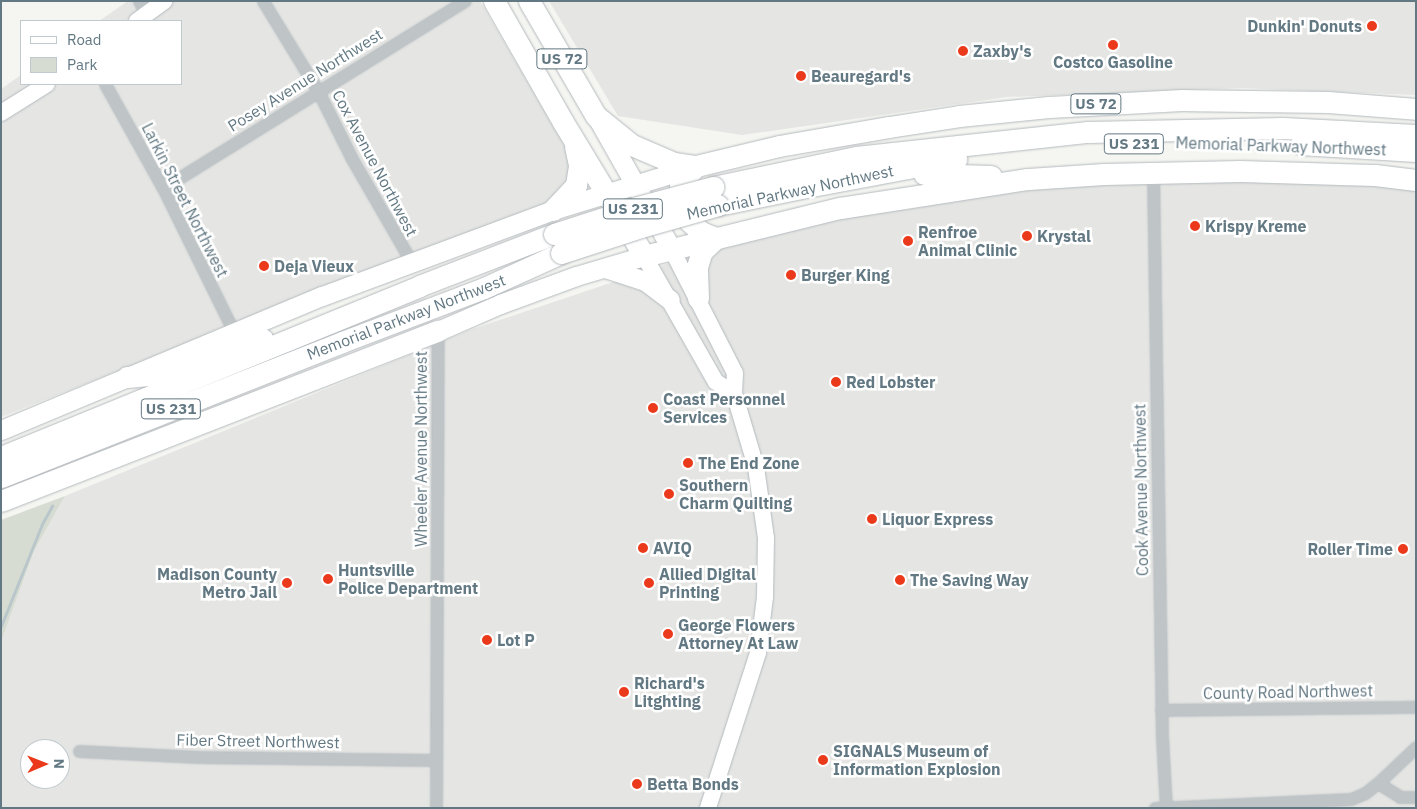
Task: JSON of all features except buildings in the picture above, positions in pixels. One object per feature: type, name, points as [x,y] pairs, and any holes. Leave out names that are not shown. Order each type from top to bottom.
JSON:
[{"type":"highway","name":"US 72","points":[[494,1],[573,139],[644,256]]},
{"type":"highway","name":"US 72","points":[[529,1],[596,116],[632,145],[674,163],[696,166],[779,146],[984,114],[1069,106],[1182,100],[1328,102],[1416,109]]},
{"type":"highway","points":[[855,167],[885,146],[926,135],[984,114]]},
{"type":"highway","name":"Memorial Parkway Northwest","points":[[1,457],[340,319],[558,244],[641,227],[716,196],[855,167],[1088,132],[1283,128],[1416,135]]},
{"type":"highway","points":[[554,210],[576,184],[579,165],[573,139]]},
{"type":"highway","name":"Memorial Parkway Northwest","points":[[855,167],[1121,145],[1259,142],[1416,151]]},
{"type":"highway","points":[[696,166],[684,179],[680,187],[683,210],[694,226],[705,234],[716,238]]},
{"type":"highway","points":[[855,167],[914,174],[978,175],[1028,179]]},
{"type":"highway","points":[[644,256],[840,208],[1028,179],[1153,172],[1274,172],[1375,175],[1416,180]]},
{"type":"highway","points":[[698,298],[697,267],[702,251],[716,238]]},
{"type":"highway","name":"Memorial Parkway Northwest","points":[[1,477],[484,288],[558,244]]},
{"type":"highway","points":[[127,377],[151,375],[233,347],[340,319]]},
{"type":"highway","points":[[4,501],[438,330]]},
{"type":"highway","points":[[212,419],[342,342]]},
{"type":"main road","points":[[141,12],[165,1]]},
{"type":"main road","points":[[1,113],[45,85]]},
{"type":"main road","name":"US 72","points":[[596,116],[637,184],[672,250]]},
{"type":"main road","points":[[1,430],[234,332],[412,263],[554,210],[696,166]]},
{"type":"main road","points":[[554,210],[573,213],[581,220],[589,239],[590,257],[576,276]]},
{"type":"main road","points":[[672,250],[735,373],[734,393],[746,428],[760,494],[766,538],[765,597],[755,664],[708,808]]},
{"type":"main road","points":[[644,256],[716,382],[734,393]]},
{"type":"main road","name":"Memorial Parkway Northwest","points":[[438,330],[576,276],[644,256]]},
{"type":"main road","points":[[604,267],[645,281],[670,300]]},
{"type":"street","name":"Cox Avenue Northwest","points":[[263,1],[318,92],[352,159],[412,263]]},
{"type":"street","name":"Posey Avenue Northwest","points":[[163,188],[465,1]]},
{"type":"street","name":"Larkin Street Northwest","points":[[106,85],[163,188],[234,332]]},
{"type":"street","name":"Cook Avenue Northwest","points":[[1153,172],[1161,710],[1166,808]]},
{"type":"street","name":"Wheeler Avenue Northwest","points":[[436,808],[438,330]]},
{"type":"street","name":"County Road Northwest","points":[[1161,710],[1416,707]]},
{"type":"street","points":[[1155,808],[1351,798],[1365,792],[1378,783],[1416,747]]},
{"type":"street","name":"Fiber Street Northwest","points":[[79,751],[199,757],[436,760]]},
{"type":"street","points":[[1378,783],[1400,797],[1416,797]]},
{"type":"shaded area","points":[[128,1],[480,1],[573,160],[569,186],[558,198],[1,417],[1,89],[20,76],[20,85],[182,85],[182,20],[100,20]]},
{"type":"shaded area","points":[[549,1],[1416,1],[1416,95],[1242,88],[1007,97],[742,135],[618,116]]},
{"type":"shaded area","points":[[1183,178],[1340,181],[1416,189],[1416,808],[1,808],[1,642],[34,551],[65,496],[470,330],[733,242],[862,212],[1021,188]]},
{"type":"green space","points":[[65,496],[34,551],[1,642],[1,520]]},
{"type":"waterway","points":[[1,626],[42,524],[52,506]]},
{"type":"place","name":"Dunkin' Donuts","points":[[1372,26]]},
{"type":"place","name":"Costco Gasoline","points":[[1113,45]]},
{"type":"place","name":"Zaxby's","points":[[963,51]]},
{"type":"place","name":"Beauregard's","points":[[801,76]]},
{"type":"place","name":"Krispy Kreme","points":[[1195,226]]},
{"type":"place","name":"Krystal","points":[[1027,236]]},
{"type":"place","name":"Renfroe Animal Clinic","points":[[908,241]]},
{"type":"place","name":"Deja Vieux","points":[[264,266]]},
{"type":"place","name":"Burger King","points":[[791,275]]},
{"type":"place","name":"Red Lobster","points":[[836,382]]},
{"type":"place","name":"Coast Personnel Services","points":[[653,408]]},
{"type":"place","name":"The End Zone","points":[[688,463]]},
{"type":"place","name":"Southern Charm Quilting","points":[[669,494]]},
{"type":"place","name":"Liquor Express","points":[[872,519]]},
{"type":"place","name":"AVIQ","points":[[643,548]]},
{"type":"place","name":"Roller Time","points":[[1403,549]]},
{"type":"place","name":"Huntsville Police Department","points":[[328,579]]},
{"type":"place","name":"The Saving Way","points":[[900,580]]},
{"type":"place","name":"Madison County Metro Jail","points":[[287,583]]},
{"type":"place","name":"Allied Digital Printing","points":[[649,583]]},
{"type":"place","name":"George Flowers Attorney At Law","points":[[668,634]]},
{"type":"place","name":"Lot P","points":[[487,640]]},
{"type":"place","name":"Richard's Litghting","points":[[624,692]]},
{"type":"place","name":"SIGNALS Museum of Information Explosion","points":[[823,760]]},
{"type":"place","name":"Betta Bonds","points":[[637,784]]}]
